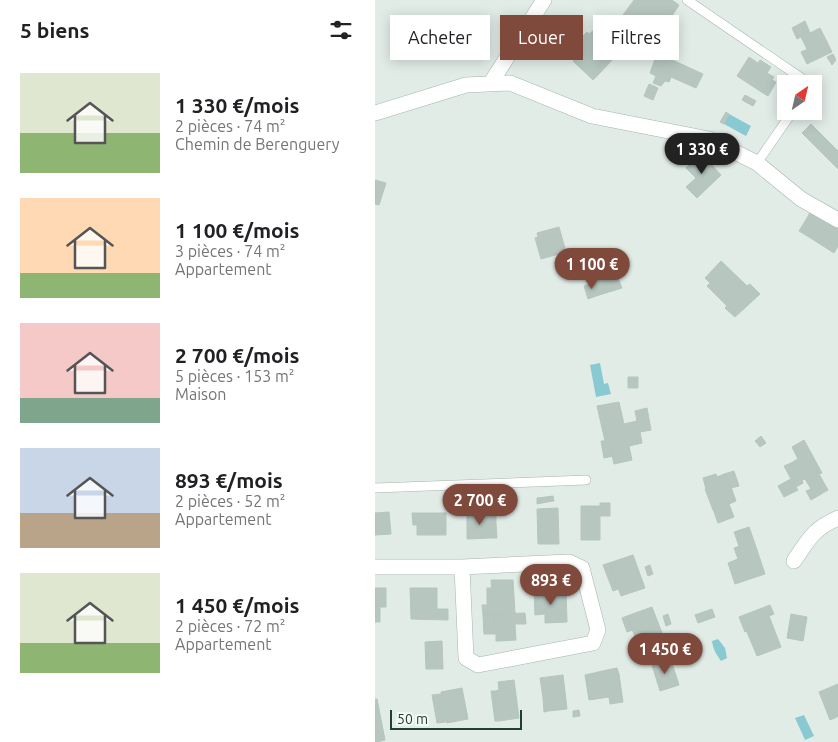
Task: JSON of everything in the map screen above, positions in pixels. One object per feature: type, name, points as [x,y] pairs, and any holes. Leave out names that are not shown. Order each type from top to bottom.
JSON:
[{"type":"street","points":[[490,84],[544,0]]},
{"type":"street","points":[[375,113],[466,86],[510,83],[593,116],[709,139],[757,163],[801,199],[838,220]]},
{"type":"street","points":[[795,561],[811,536],[823,525],[838,518]]},
{"type":"street","points":[[375,567],[462,567],[569,562],[582,568],[599,630],[593,643],[478,665],[466,658],[462,567]]},
{"type":"lane","points":[[687,0],[796,75]]},
{"type":"lane","points":[[757,163],[787,120]]},
{"type":"lane","points":[[375,488],[586,480]]},
{"type":"water","points":[[729,114],[751,126],[746,136],[724,124]]},
{"type":"water","points":[[600,363],[604,384],[608,383],[611,394],[596,397],[590,365]]},
{"type":"water","points":[[718,639],[725,648],[727,658],[721,661],[713,647],[712,641]]},
{"type":"water","points":[[804,715],[814,736],[805,740],[795,718]]},
{"type":"building","points":[[634,0],[672,0],[679,5],[672,15],[623,15]]},
{"type":"building","points":[[805,21],[810,33],[820,28],[832,52],[813,61],[801,37],[797,39],[792,28]]},
{"type":"building","points":[[593,31],[593,60],[604,60],[593,72],[580,60],[583,60],[583,36],[587,32],[589,34]]},
{"type":"building","points":[[808,49],[813,61],[807,64],[801,52]]},
{"type":"building","points":[[833,54],[836,60],[832,65],[827,57]]},
{"type":"building","points":[[749,57],[758,63],[760,60],[771,67],[767,73],[774,77],[763,93],[737,76]]},
{"type":"building","points":[[581,60],[597,76],[593,80],[573,61]]},
{"type":"building","points":[[604,60],[612,60],[597,76],[593,72]]},
{"type":"building","points":[[655,60],[673,60],[703,74],[696,88],[671,77],[669,82],[665,81],[661,86],[653,83],[656,76],[650,73]]},
{"type":"building","points":[[772,80],[776,82],[768,96],[763,93]]},
{"type":"building","points":[[649,84],[658,88],[653,100],[644,96]]},
{"type":"building","points":[[745,95],[756,101],[753,106],[742,100]]},
{"type":"building","points":[[726,112],[729,114],[724,124],[720,122]]},
{"type":"building","points":[[811,124],[838,151],[838,169],[802,133]]},
{"type":"building","points":[[701,153],[721,175],[697,198],[686,187],[696,178],[686,168]]},
{"type":"building","points":[[375,180],[386,183],[379,205],[375,204]]},
{"type":"building","points":[[811,211],[838,228],[838,246],[834,253],[809,237],[815,229],[804,223]]},
{"type":"building","points":[[804,223],[815,229],[809,237],[799,231]]},
{"type":"building","points":[[559,227],[566,252],[541,259],[535,238],[538,237],[537,233]]},
{"type":"building","points":[[607,251],[622,288],[599,295],[595,282],[591,284],[587,270],[596,267],[592,256]]},
{"type":"building","points":[[721,261],[747,286],[750,284],[760,294],[735,317],[707,286],[710,283],[705,278]]},
{"type":"building","points":[[595,282],[599,295],[588,299],[584,286]]},
{"type":"building","points":[[628,377],[638,377],[638,388],[628,388]]},
{"type":"building","points":[[619,402],[624,424],[637,421],[635,411],[647,408],[651,430],[640,432],[642,443],[629,446],[632,460],[614,464],[606,427],[602,428],[597,406]]},
{"type":"building","points":[[606,427],[613,456],[604,458],[601,441],[605,441],[602,428]]},
{"type":"building","points":[[761,436],[766,443],[760,447],[755,441]]},
{"type":"building","points":[[804,440],[822,473],[819,474],[828,490],[811,500],[806,491],[811,489],[805,479],[802,480],[803,483],[796,487],[798,490],[784,497],[778,486],[798,475],[791,463],[798,459],[792,447]]},
{"type":"building","points":[[791,463],[798,475],[791,479],[784,466]]},
{"type":"building","points":[[734,471],[739,486],[731,488],[724,474]]},
{"type":"building","points":[[716,474],[717,477],[724,474],[727,481],[729,481],[736,501],[729,504],[734,517],[718,523],[713,509],[720,507],[713,486],[706,489],[703,478]]},
{"type":"building","points":[[713,486],[720,507],[713,510],[705,489]]},
{"type":"building","points":[[553,496],[554,501],[547,502],[546,497]]},
{"type":"building","points":[[546,497],[547,502],[537,504],[537,498]]},
{"type":"building","points":[[600,503],[610,503],[610,516],[600,516],[600,540],[581,540],[581,506],[600,506]]},
{"type":"building","points":[[558,508],[559,544],[538,544],[537,509]]},
{"type":"building","points":[[491,510],[496,510],[496,523],[490,523],[491,538],[467,539],[467,516],[491,515]]},
{"type":"building","points":[[389,512],[391,534],[375,535],[375,513]]},
{"type":"building","points":[[412,513],[446,513],[446,535],[417,535],[417,525],[413,525]]},
{"type":"building","points":[[490,523],[496,523],[497,538],[491,538]]},
{"type":"building","points":[[749,527],[754,541],[739,546],[734,532]]},
{"type":"building","points":[[754,541],[765,574],[735,584],[728,563],[738,559],[734,548]]},
{"type":"building","points":[[633,555],[645,588],[621,596],[609,563]]},
{"type":"building","points":[[609,563],[618,589],[613,591],[603,565]]},
{"type":"building","points":[[650,565],[653,574],[648,576],[645,567]]},
{"type":"building","points":[[491,580],[513,580],[515,613],[483,615],[482,605],[487,605],[487,597],[492,597]]},
{"type":"building","points":[[375,588],[386,588],[386,607],[380,607],[380,622],[375,622]]},
{"type":"building","points":[[410,588],[437,588],[437,609],[448,609],[448,620],[411,619]]},
{"type":"building","points":[[487,588],[491,588],[492,597],[487,597]]},
{"type":"building","points":[[534,589],[545,589],[546,592],[566,591],[567,622],[545,623],[545,614],[535,615]]},
{"type":"building","points":[[770,605],[774,614],[769,616],[781,647],[757,656],[747,632],[750,630],[744,615]]},
{"type":"building","points":[[652,607],[662,633],[637,642],[627,616]]},
{"type":"building","points":[[712,609],[715,617],[698,623],[695,615]]},
{"type":"building","points":[[525,613],[526,624],[515,624],[516,640],[500,641],[499,628],[496,628],[495,614]]},
{"type":"building","points":[[495,614],[496,634],[484,634],[483,615]]},
{"type":"building","points":[[668,614],[671,624],[666,626],[663,616]]},
{"type":"building","points":[[791,614],[807,617],[803,641],[787,638]]},
{"type":"building","points":[[744,615],[750,630],[745,632],[739,617]]},
{"type":"building","points":[[627,616],[633,630],[627,632],[622,618]]},
{"type":"building","points":[[496,628],[499,628],[500,641],[496,641]]},
{"type":"building","points":[[442,641],[443,669],[426,669],[425,642]]},
{"type":"building","points":[[671,660],[679,685],[660,691],[652,665]]},
{"type":"building","points":[[617,668],[619,674],[608,676],[607,670]]},
{"type":"building","points":[[607,670],[608,676],[619,674],[623,702],[610,704],[609,697],[589,700],[585,675]]},
{"type":"building","points":[[563,675],[567,709],[548,711],[546,698],[543,698],[540,678]]},
{"type":"building","points":[[514,680],[519,718],[499,721],[495,691],[499,690],[498,682]]},
{"type":"building","points":[[838,684],[837,717],[830,699],[823,702],[819,692]]},
{"type":"building","points":[[462,688],[468,719],[447,723],[441,692]]},
{"type":"building","points":[[491,691],[495,691],[499,721],[495,721]]},
{"type":"building","points":[[441,694],[446,722],[437,723],[432,695]]},
{"type":"building","points":[[543,698],[546,698],[548,711],[544,712]]},
{"type":"building","points":[[375,699],[377,699],[385,740],[377,742],[375,742]]},
{"type":"building","points":[[830,699],[837,717],[830,720],[823,702]]},
{"type":"building","points":[[579,710],[580,716],[573,717],[573,711]]}]
